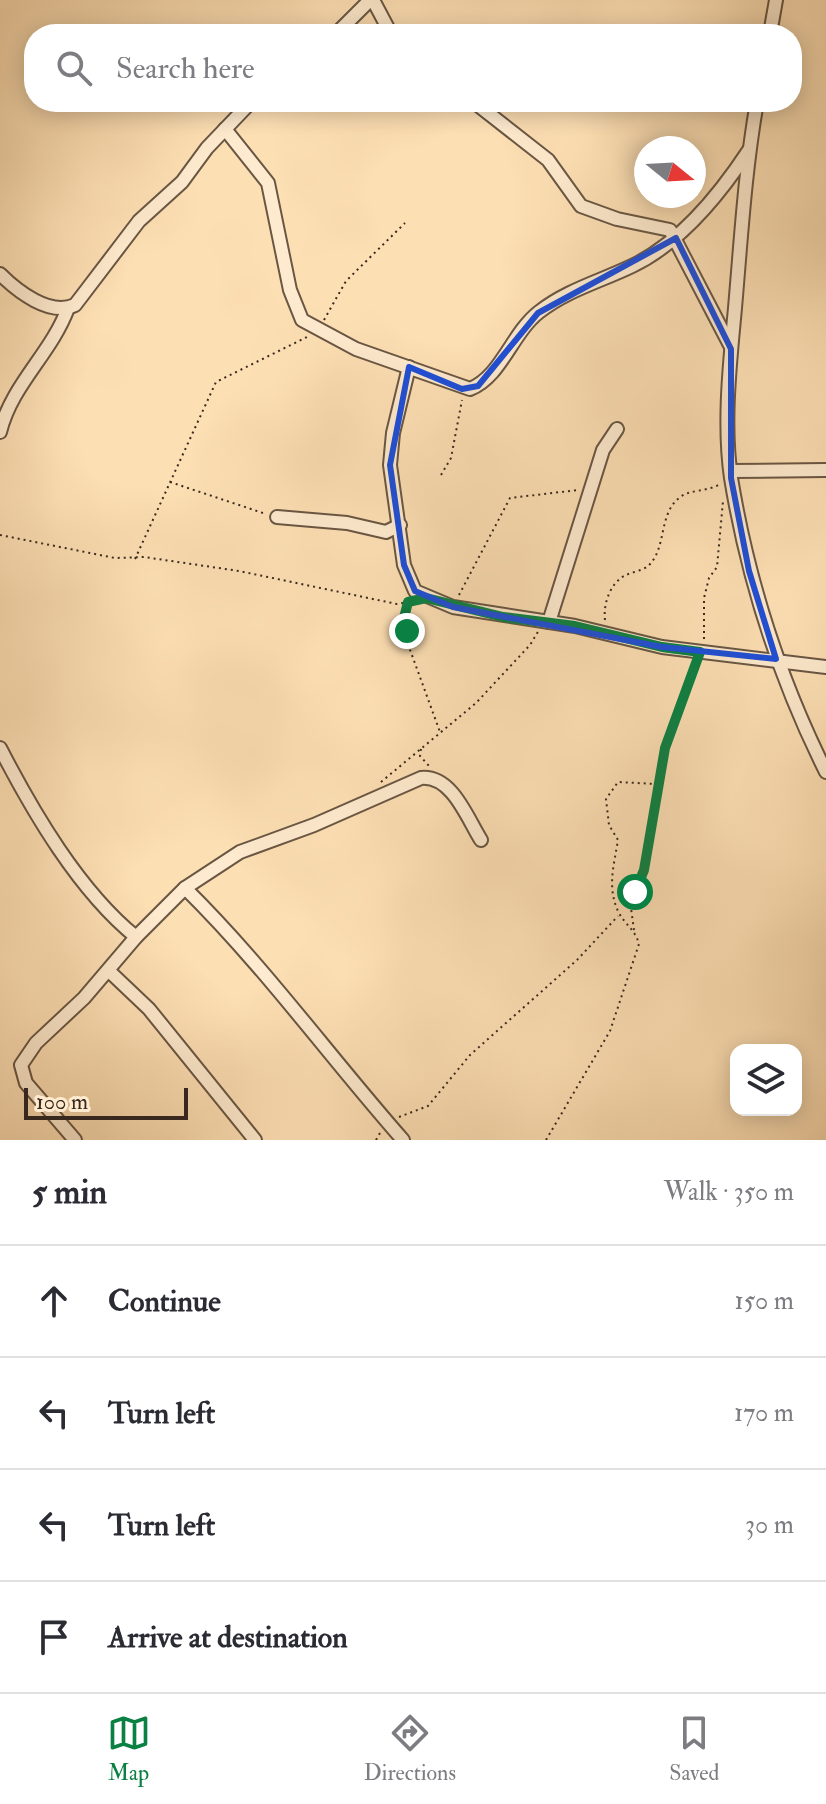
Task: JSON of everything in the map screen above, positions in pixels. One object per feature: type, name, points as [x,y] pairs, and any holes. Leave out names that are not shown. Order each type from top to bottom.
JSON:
[{"type":"street","points":[[347,24],[372,0],[385,24]]},
{"type":"street","points":[[772,24],[776,0]]},
{"type":"street","points":[[0,432],[10,399],[56,336],[68,308],[82,300],[131,230],[182,182],[241,112]]},
{"type":"street","points":[[487,112],[548,160],[581,206],[633,223],[660,226],[676,238],[731,349]]},
{"type":"street","points":[[755,112],[749,150],[731,349],[731,474],[749,571],[776,659],[798,716],[826,772]]},
{"type":"street","points":[[225,129],[268,183],[290,290],[302,320],[356,349],[453,386],[470,389],[487,378],[526,324],[538,313],[589,284],[635,265],[676,238],[728,182],[749,150]]},
{"type":"street","points":[[0,274],[32,298],[68,308]]},
{"type":"street","points":[[409,367],[391,454],[404,565],[416,597],[453,607],[700,652],[826,667]]},
{"type":"street","points":[[545,622],[603,450],[617,429]]},
{"type":"street","points":[[731,474],[826,470]]},
{"type":"street","points":[[277,517],[347,523],[386,532],[400,525]]},
{"type":"street","points":[[0,748],[28,799],[93,894],[111,916],[136,937]]},
{"type":"street","points":[[75,1140],[26,1083],[21,1065],[36,1043],[109,971],[136,937],[185,888],[240,852],[382,798],[421,778],[439,780],[448,788],[481,840]]},
{"type":"street","points":[[185,888],[271,979],[403,1140]]},
{"type":"street","points":[[109,971],[149,1009],[255,1140]]},
{"type":"path","points":[[135,559],[216,382],[318,331],[346,281],[405,223]]},
{"type":"path","points":[[441,475],[456,442],[459,405],[470,389]]},
{"type":"path","points":[[606,634],[604,612],[612,587],[623,576],[648,566],[668,508],[682,494],[711,490],[731,474]]},
{"type":"path","points":[[169,482],[277,517]]},
{"type":"path","points":[[453,607],[510,498],[591,488]]},
{"type":"path","points":[[546,1140],[610,1031],[635,963],[639,944],[630,901],[644,870],[657,784],[682,694],[705,634],[704,598],[709,578],[717,567],[724,498]]},
{"type":"path","points":[[0,535],[135,559],[144,557],[211,567],[397,604],[416,597]]},
{"type":"path","points":[[416,597],[403,622],[405,636],[440,734]]},
{"type":"path","points":[[378,791],[392,770],[476,703],[530,645],[545,622]]},
{"type":"path","points":[[421,748],[420,756],[439,780]]},
{"type":"path","points":[[634,930],[619,915],[610,888],[618,840],[609,825],[606,799],[618,782],[657,784]]},
{"type":"path","points":[[387,1122],[428,1106],[470,1055],[577,960],[619,915]]},
{"type":"highlighted area","points":[[676,238],[731,349],[731,478],[749,571],[776,659],[662,647],[453,607],[415,591],[404,565],[390,465],[409,367],[462,389],[478,386],[538,313]]},
{"type":"route","points":[[407,631],[403,622],[408,602],[426,598],[503,617],[575,626],[662,647],[700,652],[682,694],[665,748],[644,870],[635,892]]}]
